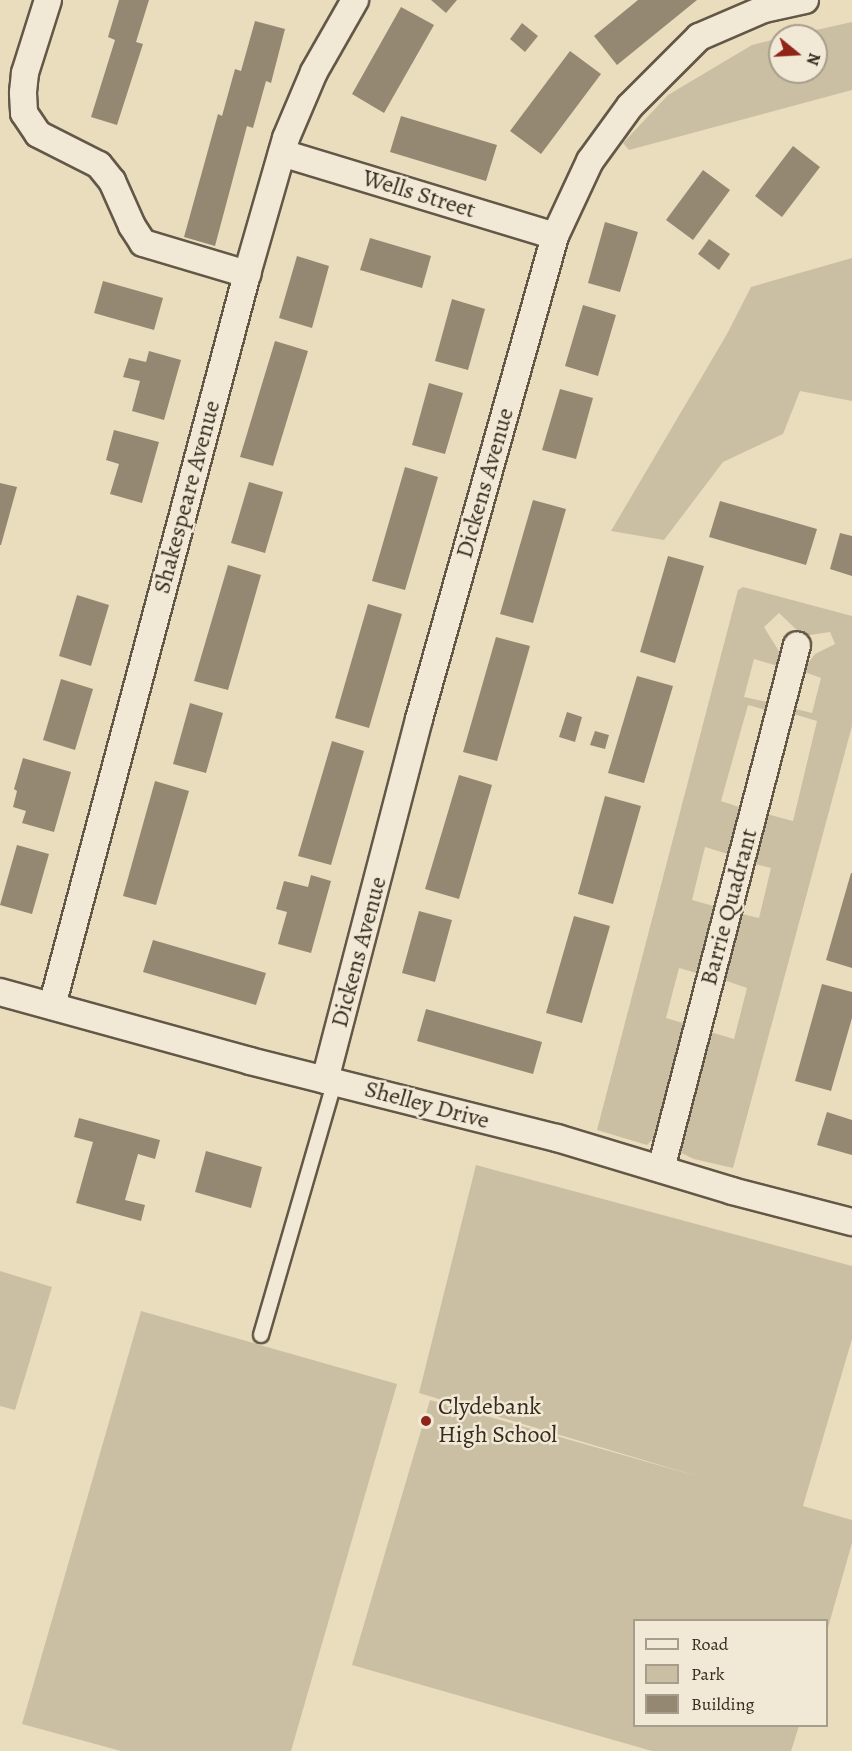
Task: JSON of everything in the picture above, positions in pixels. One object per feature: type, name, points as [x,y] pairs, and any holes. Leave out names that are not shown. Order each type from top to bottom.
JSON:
[{"type":"street","points":[[48,0],[25,73],[23,93],[24,113],[38,134],[99,165],[112,181],[132,226],[143,243],[247,274]]},
{"type":"street","name":"Shakespeare Avenue","points":[[52,1005],[247,274],[282,153],[314,72],[355,0]]},
{"type":"street","name":"Dickens Avenue","points":[[330,1080],[419,719],[555,236],[590,161],[630,106],[699,37],[764,9],[805,0]]},
{"type":"street","name":"Wells Street","points":[[282,153],[555,236]]},
{"type":"street","name":"Barrie Quadrant","points":[[662,1169],[797,645]]},
{"type":"street","name":"Shelley Drive","points":[[0,992],[557,1138],[732,1191],[852,1222]]},
{"type":"lane","points":[[261,1335],[330,1080]]},
{"type":"green space","points":[[852,22],[852,90],[629,150],[623,143],[668,95],[752,45],[768,41],[768,84],[828,84],[828,27]]},
{"type":"green space","points":[[852,258],[852,401],[800,391],[783,434],[723,462],[664,540],[611,531],[727,334],[751,287]]},
{"type":"green space","points":[[743,587],[852,616],[852,726],[733,1168],[694,1159],[679,1152],[677,1143],[707,1031],[734,1039],[747,988],[721,979],[738,913],[759,918],[771,868],[750,863],[763,813],[793,821],[817,721],[790,713],[792,708],[812,713],[821,678],[802,671],[815,654],[835,644],[830,632],[803,636],[779,613],[764,627],[780,653],[781,667],[754,659],[744,697],[772,703],[769,711],[748,705],[721,801],[742,808],[731,855],[705,847],[692,900],[717,907],[700,974],[679,968],[666,1018],[686,1024],[655,1137],[647,1145],[597,1130],[738,590]]},
{"type":"green space","points":[[476,1165],[852,1266],[852,1339],[803,1506],[852,1520],[852,1543],[828,1627],[828,1619],[633,1619],[633,1727],[799,1727],[791,1751],[652,1751],[352,1665],[430,1400],[700,1477],[419,1393]]},
{"type":"green space","points":[[0,1271],[52,1287],[15,1410],[0,1406]]},
{"type":"green space","points":[[141,1311],[397,1384],[291,1751],[121,1751],[22,1724]]},
{"type":"building","points":[[119,0],[149,0],[136,42],[143,44],[117,125],[91,117],[115,40],[108,37]]},
{"type":"building","points":[[431,0],[457,0],[446,13]]},
{"type":"building","points":[[638,0],[697,0],[617,65],[594,36]]},
{"type":"building","points":[[401,7],[434,25],[384,113],[352,94]]},
{"type":"building","points":[[255,21],[285,29],[271,83],[266,81],[253,128],[247,126],[215,246],[184,237],[218,114],[222,116],[235,69],[241,71]]},
{"type":"building","points":[[522,23],[538,36],[525,52],[510,39]]},
{"type":"building","points":[[570,51],[601,74],[541,154],[510,131]]},
{"type":"building","points":[[401,116],[497,145],[486,181],[390,152]]},
{"type":"building","points":[[793,146],[820,167],[782,217],[755,196]]},
{"type":"building","points":[[703,170],[730,190],[693,240],[666,220]]},
{"type":"building","points":[[605,222],[638,232],[620,292],[588,283]]},
{"type":"building","points":[[370,238],[431,256],[422,288],[360,270]]},
{"type":"building","points":[[709,239],[730,254],[719,270],[698,254]]},
{"type":"building","points":[[297,256],[329,266],[312,328],[279,318]]},
{"type":"building","points":[[103,281],[163,298],[154,330],[94,313]]},
{"type":"building","points":[[452,299],[485,309],[468,370],[435,361]]},
{"type":"building","points":[[583,305],[616,315],[598,376],[565,366]]},
{"type":"building","points":[[275,341],[308,351],[273,466],[240,457]]},
{"type":"building","points":[[149,351],[181,360],[164,420],[132,411],[140,381],[123,377],[129,358],[146,362]]},
{"type":"building","points":[[429,383],[463,393],[445,454],[412,445]]},
{"type":"building","points":[[560,389],[593,398],[576,459],[542,450]]},
{"type":"building","points":[[114,430],[159,442],[142,503],[110,494],[119,464],[106,460]]},
{"type":"building","points":[[405,467],[438,477],[405,590],[372,581]]},
{"type":"building","points":[[249,482],[283,492],[265,553],[231,543]]},
{"type":"building","points":[[0,483],[17,487],[1,545],[0,545]]},
{"type":"building","points":[[533,500],[566,509],[533,623],[500,614]]},
{"type":"building","points":[[720,501],[817,529],[806,565],[709,537]]},
{"type":"building","points":[[840,533],[852,536],[852,576],[830,569]]},
{"type":"building","points":[[668,556],[704,566],[675,663],[640,652]]},
{"type":"building","points":[[228,565],[261,575],[228,690],[194,681]]},
{"type":"building","points":[[77,595],[109,605],[91,666],[59,656]]},
{"type":"building","points":[[368,604],[402,614],[369,728],[335,718]]},
{"type":"building","points":[[496,637],[530,646],[497,761],[463,752]]},
{"type":"building","points":[[637,676],[673,686],[644,783],[608,773]]},
{"type":"building","points":[[61,679],[93,689],[75,750],[43,740]]},
{"type":"building","points":[[190,703],[223,713],[206,773],[173,764]]},
{"type":"building","points":[[567,712],[582,717],[575,742],[559,737]]},
{"type":"building","points":[[595,731],[609,735],[605,749],[590,745]]},
{"type":"building","points":[[332,741],[364,751],[331,865],[298,856]]},
{"type":"building","points":[[23,758],[71,772],[54,832],[22,823],[26,811],[13,807],[17,791],[14,789]]},
{"type":"building","points":[[459,775],[492,785],[459,899],[425,889]]},
{"type":"building","points":[[155,781],[189,791],[156,905],[123,896]]},
{"type":"building","points":[[605,796],[641,806],[613,904],[578,894]]},
{"type":"building","points":[[17,845],[49,854],[32,914],[0,905]]},
{"type":"building","points":[[852,873],[852,968],[826,960]]},
{"type":"building","points":[[311,875],[331,881],[311,953],[278,944],[287,912],[276,909],[284,881],[308,887]]},
{"type":"building","points":[[419,911],[452,920],[435,982],[402,973]]},
{"type":"building","points":[[574,916],[610,926],[582,1023],[546,1013]]},
{"type":"building","points":[[153,940],[266,973],[256,1005],[143,972]]},
{"type":"building","points":[[822,984],[852,992],[852,1018],[831,1091],[795,1081]]},
{"type":"building","points":[[426,1009],[542,1042],[533,1074],[417,1041]]},
{"type":"building","points":[[827,1112],[852,1120],[852,1155],[817,1145]]},
{"type":"building","points":[[79,1118],[160,1140],[155,1159],[138,1154],[125,1200],[145,1205],[141,1221],[76,1203],[93,1142],[74,1137]]},
{"type":"building","points":[[206,1151],[262,1167],[251,1208],[195,1192]]},
{"type":"place","name":"Clydebank High School","points":[[426,1421]]}]
